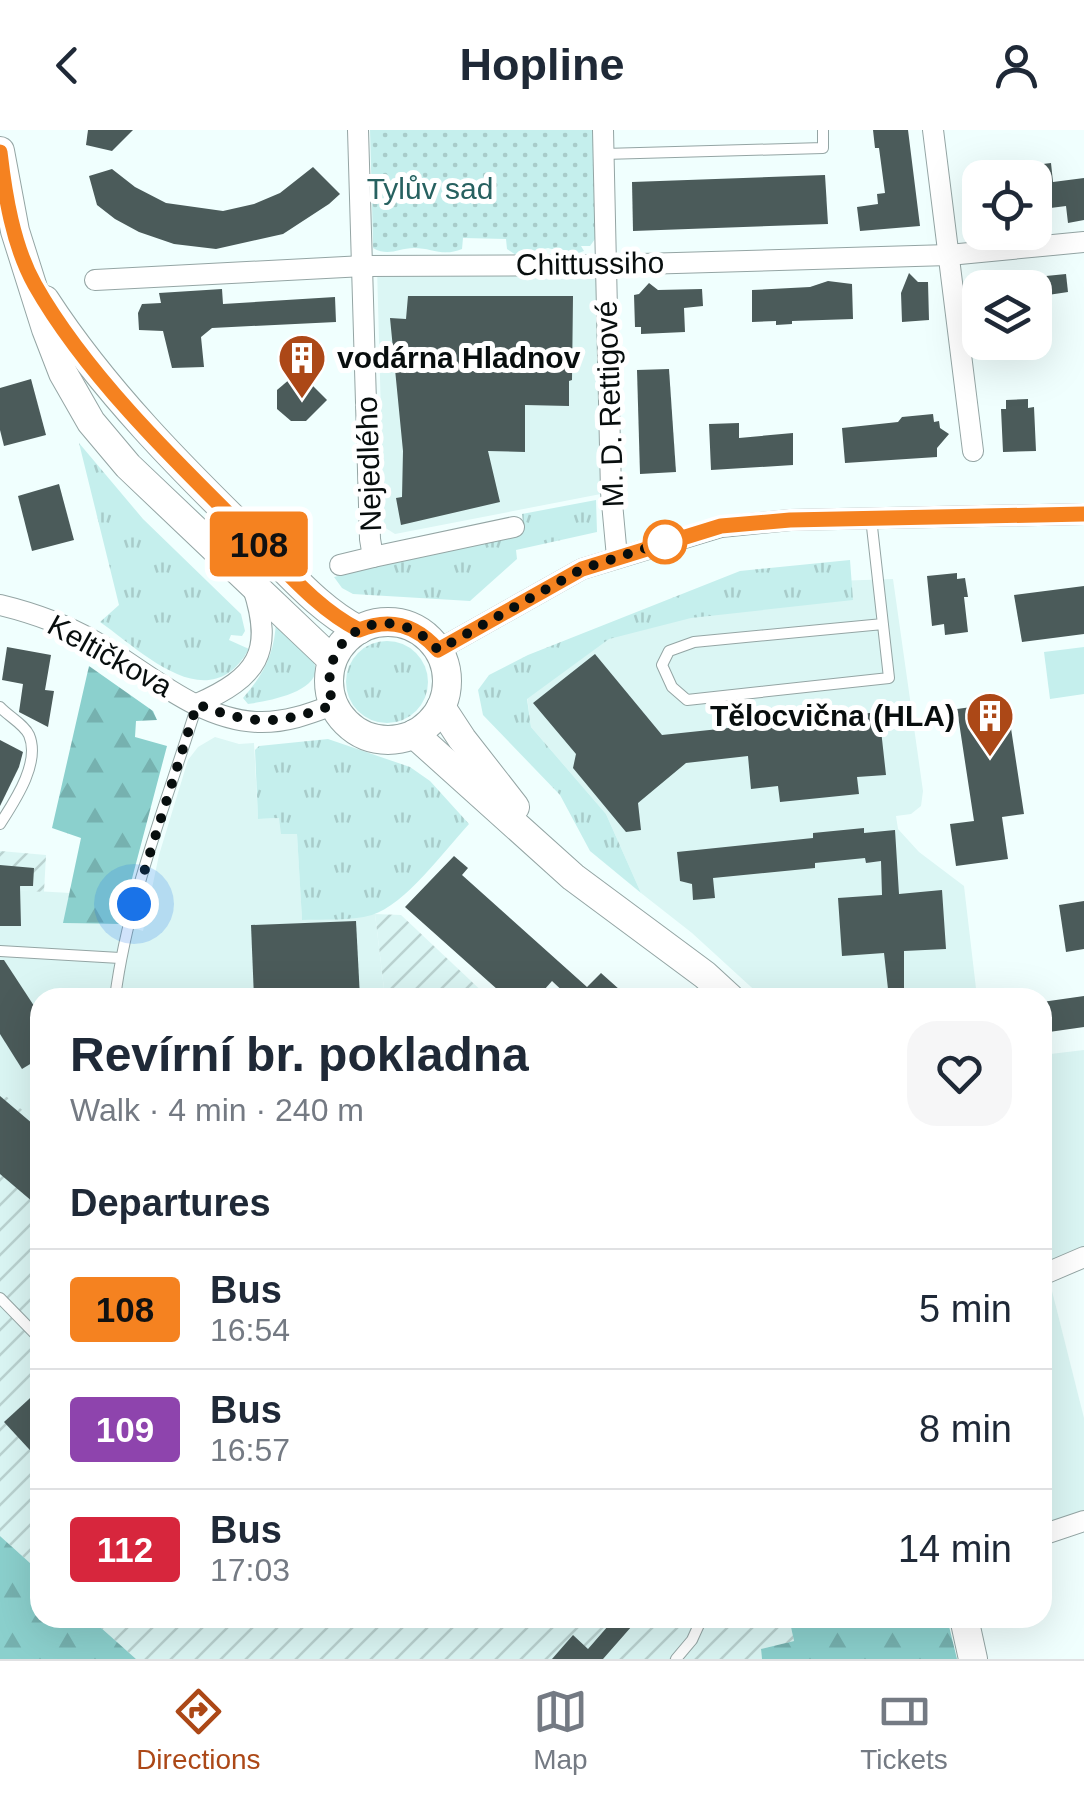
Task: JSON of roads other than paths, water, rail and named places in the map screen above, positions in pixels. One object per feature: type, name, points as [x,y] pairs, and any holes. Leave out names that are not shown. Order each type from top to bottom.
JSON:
[{"type":"street","name":"Nejedlého","points":[[358,130],[370,539],[374,558]]},
{"type":"street","name":"M. D. Rettigové","points":[[603,130],[611,492],[617,557]]},
{"type":"street","points":[[932,130],[973,451]]},
{"type":"street","points":[[0,151],[15,231],[55,354],[91,422],[115,453],[332,660]]},
{"type":"street","name":"Chittussiho","points":[[95,280],[364,266],[606,265],[949,256],[1084,242]]},
{"type":"street","points":[[34,282],[96,370],[154,438],[322,605],[359,630]]},
{"type":"street","points":[[438,650],[582,569],[721,526],[790,520],[1084,514]]},
{"type":"street","name":"Nejedlého","points":[[340,566],[514,527]]},
{"type":"street","points":[[197,704],[240,681],[259,656],[264,625],[252,586]]},
{"type":"street","name":"Keltičkova","points":[[0,606],[75,631],[197,704],[228,716],[257,722],[296,718],[333,705]]},
{"type":"street","points":[[387,622],[401,624],[427,637],[438,650],[447,683],[441,707],[430,723],[414,734],[399,740],[368,737],[354,730],[333,705],[328,684],[332,660],[359,630],[387,622]]},
{"type":"street","points":[[441,707],[477,760],[573,877]]},
{"type":"street","points":[[414,734],[573,877],[720,988]]},
{"type":"street","points":[[1052,1271],[1084,1257]]},
{"type":"street","points":[[1052,1532],[1084,1521]]},
{"type":"street","points":[[966,1628],[973,1659]]},
{"type":"lane","points":[[604,154],[823,148],[823,130]]},
{"type":"lane","points":[[871,518],[883,624],[889,678],[687,700],[672,687],[662,665],[669,651],[694,642],[883,624]]},
{"type":"lane","points":[[116,988],[141,877],[197,704]]},
{"type":"lane","points":[[0,708],[25,729],[31,744],[27,778],[0,824]]},
{"type":"lane","points":[[0,950],[120,958]]},
{"type":"lane","points":[[0,1298],[30,1329]]},
{"type":"lane","points":[[676,1659],[697,1628]]},
{"type":"place","name":"vodárna Hladnov","points":[[302,400]]},
{"type":"place","name":"Tělocvična (HLA)","points":[[990,758]]},
{"type":"park label","name":"Tylův sad","points":[[430,189]]}]
